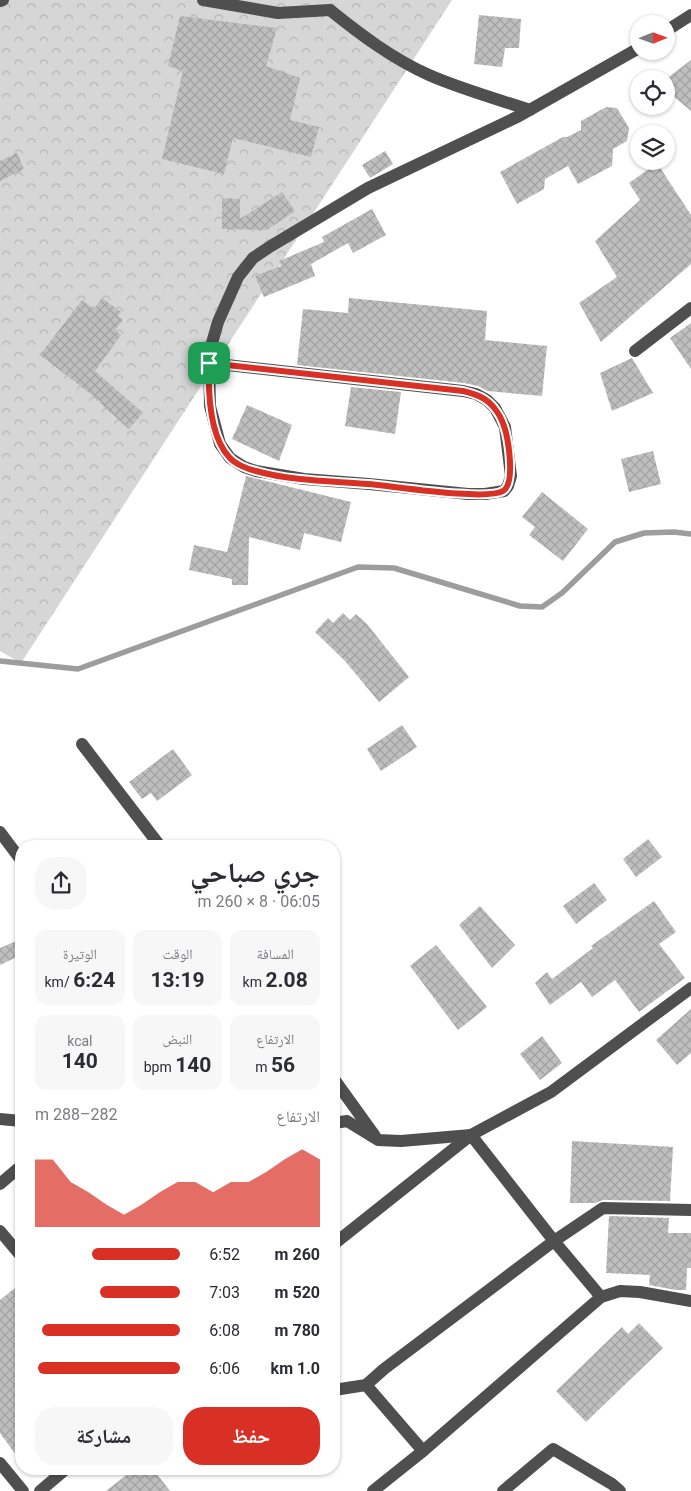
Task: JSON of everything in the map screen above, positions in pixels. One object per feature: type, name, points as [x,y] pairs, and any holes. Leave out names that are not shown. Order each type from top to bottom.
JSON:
[{"type":"street","points":[[203,0],[278,13],[330,10],[384,50],[428,75],[530,110]]},
{"type":"street","points":[[675,25],[691,15]]},
{"type":"street","points":[[209,363],[476,394],[487,400],[505,427],[511,476],[508,486],[504,491],[468,494],[304,479],[256,471],[244,467],[230,458],[220,444],[210,406],[209,363],[218,322],[238,277],[253,258],[271,246],[368,188],[530,110],[630,53]]},
{"type":"street","points":[[635,351],[691,308]]},
{"type":"street","points":[[82,744],[155,840]]},
{"type":"street","points":[[0,832],[15,852]]},
{"type":"street","points":[[340,1239],[471,1136],[551,1092],[691,988]]},
{"type":"street","points":[[340,1087],[378,1140]]},
{"type":"street","points":[[0,1119],[15,1121]]},
{"type":"street","points":[[340,1122],[346,1121],[378,1140],[401,1142],[471,1136]]},
{"type":"street","points":[[471,1136],[601,1298]]},
{"type":"street","points":[[0,1184],[15,1171]]},
{"type":"street","points":[[340,1389],[366,1385],[384,1368],[554,1241],[603,1208],[691,1210]]},
{"type":"street","points":[[0,1231],[15,1249]]},
{"type":"street","points":[[373,1491],[423,1451],[601,1298],[620,1290],[691,1301]]},
{"type":"street","points":[[366,1385],[423,1451]]},
{"type":"street","points":[[503,1491],[553,1449],[612,1484],[620,1491]]},
{"type":"street","points":[[0,1463],[22,1491]]},
{"type":"street","points":[[40,1491],[59,1475]]},
{"type":"green space","points":[[0,0],[452,0],[21,663],[0,651]]},
{"type":"building","points":[[479,15],[521,19],[519,48],[505,48],[502,67],[474,64]]},
{"type":"building","points":[[180,16],[277,28],[266,66],[300,78],[290,120],[319,127],[311,157],[233,138],[224,174],[162,159],[183,71],[168,66]]},
{"type":"building","points":[[691,60],[691,111],[675,98],[675,72]]},
{"type":"building","points":[[606,107],[617,108],[629,128],[627,141],[613,149],[612,166],[578,184],[568,166],[545,179],[544,189],[517,204],[500,172],[563,137],[581,130],[581,121]]},
{"type":"building","points":[[385,151],[393,164],[370,178],[362,165]]},
{"type":"building","points":[[17,153],[24,169],[0,181],[0,161]]},
{"type":"building","points":[[647,170],[662,170],[691,215],[691,264],[601,342],[579,303],[617,277],[595,241],[640,200],[629,183]]},
{"type":"building","points":[[282,192],[295,211],[267,230],[222,229],[222,198],[240,199],[240,219]]},
{"type":"building","points":[[372,209],[386,235],[353,253],[348,243],[311,264],[315,276],[264,297],[255,276],[281,266],[279,261],[324,242],[322,237]]},
{"type":"building","points":[[102,298],[121,312],[118,316],[123,320],[115,330],[121,335],[95,371],[143,413],[129,429],[101,402],[40,355],[82,300],[94,309]]},
{"type":"building","points":[[349,298],[487,311],[485,340],[547,346],[542,396],[487,391],[478,386],[464,383],[297,365],[303,309],[348,313]]},
{"type":"building","points":[[691,323],[691,369],[670,338]]},
{"type":"building","points":[[632,358],[653,393],[612,411],[600,373]]},
{"type":"building","points":[[351,387],[401,392],[395,434],[345,426]]},
{"type":"building","points":[[247,405],[292,425],[279,461],[232,439]]},
{"type":"building","points":[[653,451],[661,484],[629,492],[621,459]]},
{"type":"building","points":[[246,476],[351,502],[341,542],[304,533],[300,550],[249,537],[248,585],[232,585],[232,579],[189,570],[194,545],[227,552]]},
{"type":"building","points":[[542,492],[588,529],[563,561],[529,535],[535,527],[522,517]]},
{"type":"building","points":[[343,613],[350,620],[356,614],[367,624],[409,677],[379,702],[345,661],[315,632],[328,618],[333,623]]},
{"type":"building","points":[[402,725],[417,747],[381,771],[367,749]]},
{"type":"building","points":[[173,749],[192,775],[157,801],[151,793],[142,799],[129,782]]},
{"type":"building","points":[[648,839],[662,857],[636,877],[623,859]]},
{"type":"building","points":[[594,883],[607,900],[576,924],[563,906]]},
{"type":"building","points":[[654,901],[676,932],[659,944],[685,978],[639,1012],[615,980],[592,997],[581,982],[550,1005],[535,983],[547,972],[552,979],[593,948],[591,946]]},
{"type":"building","points":[[480,906],[515,945],[492,968],[459,925]]},
{"type":"building","points":[[15,942],[15,958],[0,965],[0,948]]},
{"type":"building","points":[[436,945],[487,1007],[458,1030],[410,966]]},
{"type":"building","points":[[691,1009],[691,1053],[677,1065],[656,1040]]},
{"type":"building","points":[[542,1036],[562,1063],[540,1080],[520,1054]]},
{"type":"building","points":[[572,1141],[673,1147],[670,1201],[603,1200],[595,1203],[570,1203]]},
{"type":"building","points":[[609,1216],[669,1218],[668,1233],[691,1233],[691,1268],[687,1268],[686,1290],[649,1285],[650,1275],[606,1273]]},
{"type":"building","points":[[15,1288],[15,1454],[0,1433],[0,1300]]},
{"type":"building","points":[[639,1323],[663,1348],[586,1422],[556,1391],[622,1327],[628,1334]]},
{"type":"building","points":[[126,1475],[158,1475],[170,1491],[106,1491]]},
{"type":"waterway","points":[[0,661],[78,669],[358,567],[394,568],[520,606],[542,607],[562,593],[615,542],[644,533],[674,532],[691,534]]},
{"type":"route","points":[[209,363],[476,394],[487,400],[501,417],[505,427],[511,476],[508,486],[504,491],[468,494],[304,479],[256,471],[244,467],[230,458],[220,444],[210,406],[208,386],[209,363]]}]
